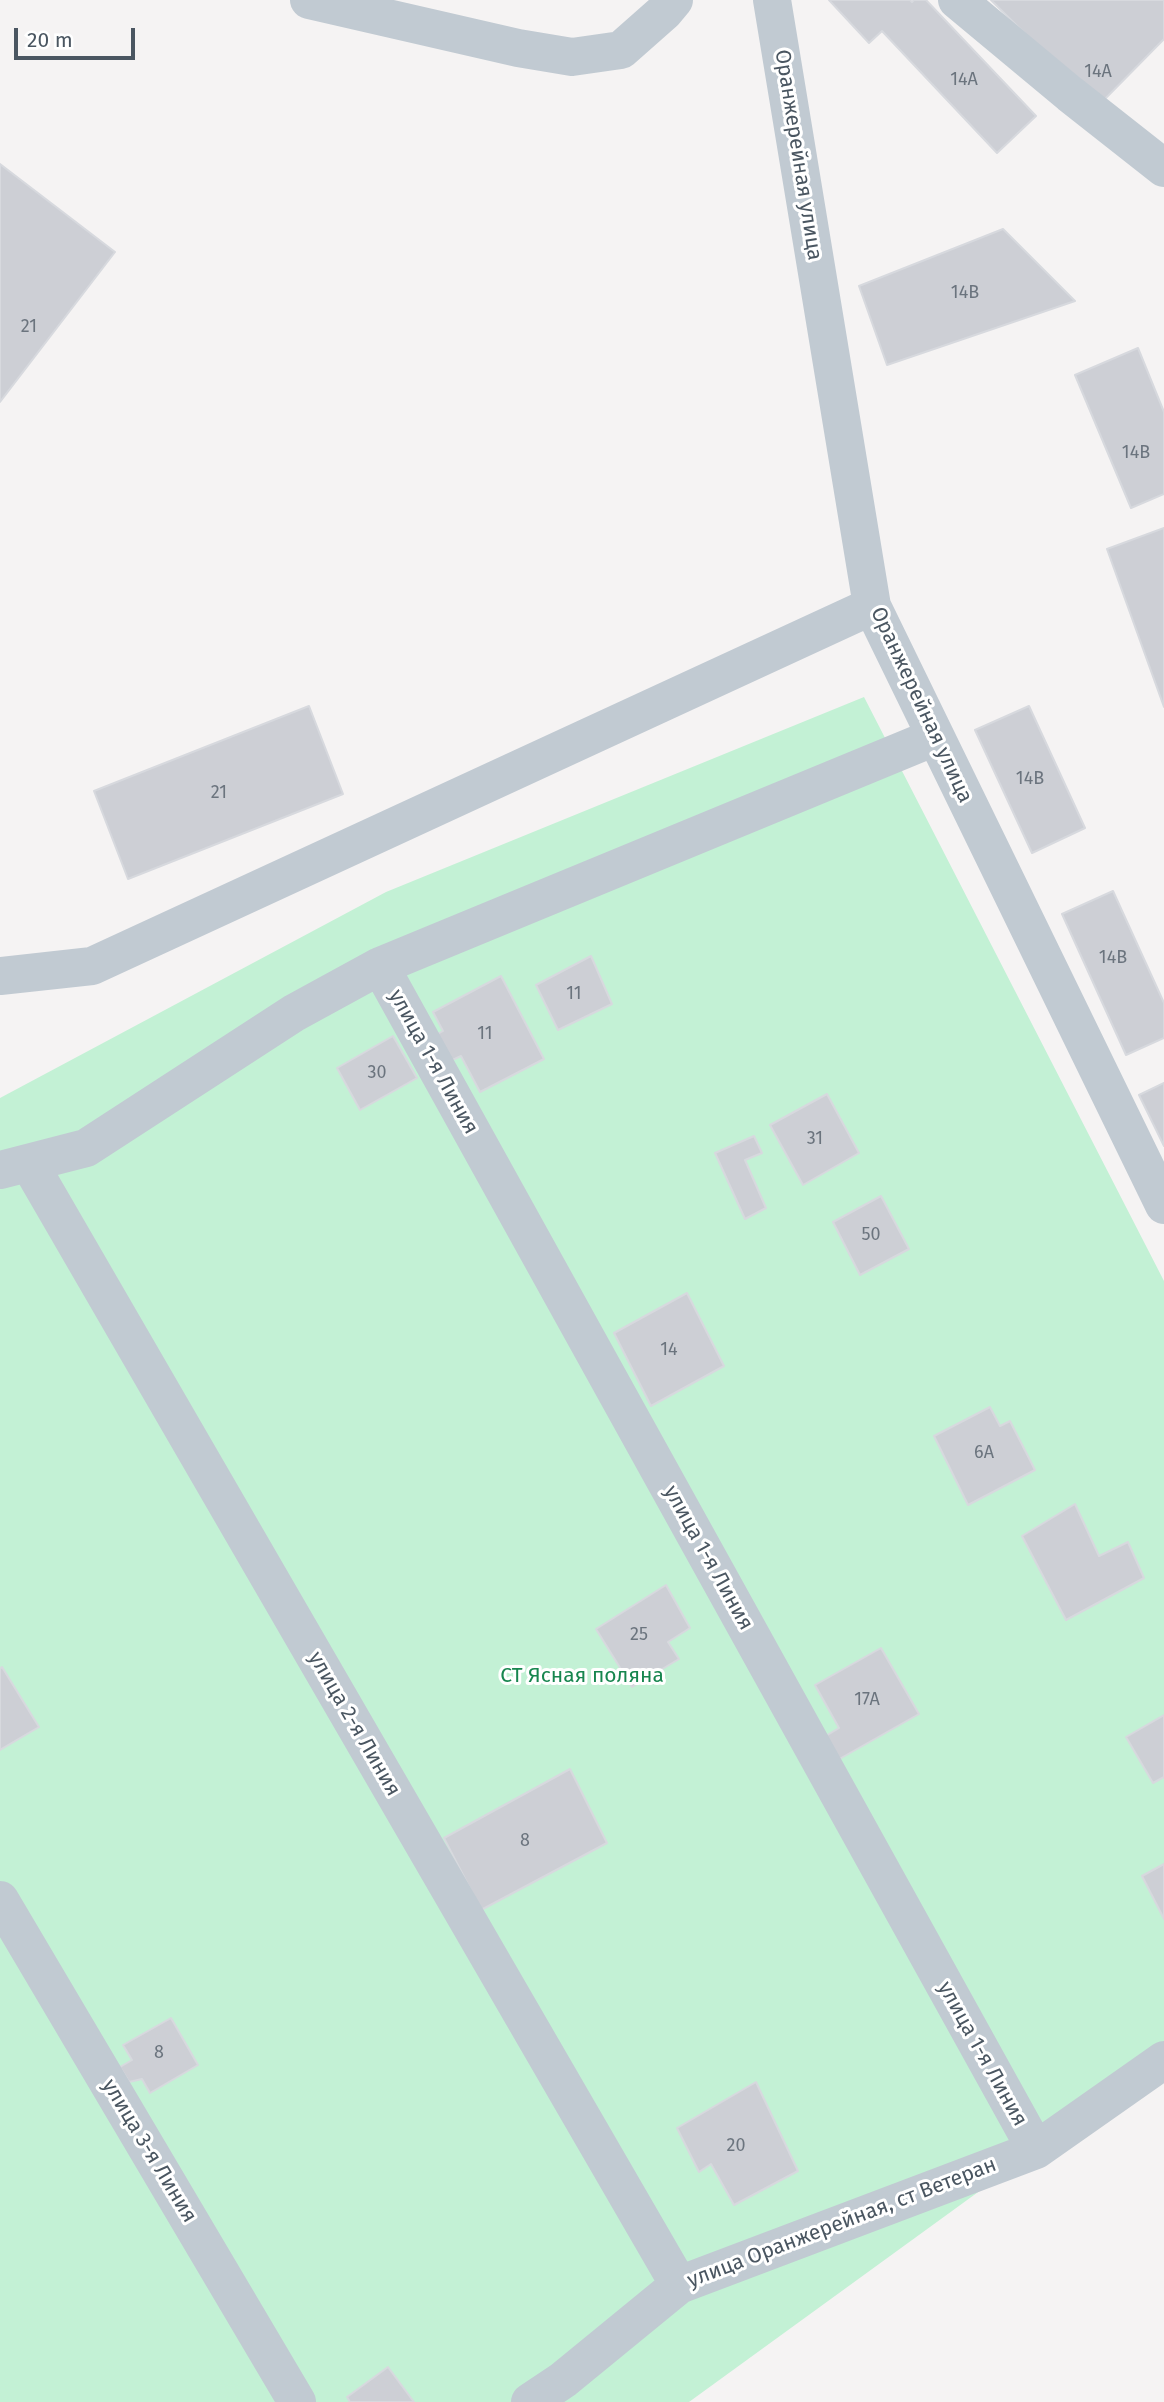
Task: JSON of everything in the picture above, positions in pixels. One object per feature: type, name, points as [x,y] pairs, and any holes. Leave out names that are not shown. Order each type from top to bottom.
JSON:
[{"type":"street","points":[[309,0],[518,48],[572,57],[621,50],[674,0]]},
{"type":"street","name":"Оранжерейная улица","points":[[772,0],[872,606],[1164,1205]]},
{"type":"street","points":[[957,0],[1070,94],[1164,167]]},
{"type":"street","points":[[0,976],[92,966],[872,606]]},
{"type":"street","points":[[14,1167],[86,1148],[295,1013],[380,966],[935,737]]},
{"type":"street","name":"улица 1-я Линия","points":[[380,966],[1035,2150]]},
{"type":"street","name":"улица 2-я Линия","points":[[14,1167],[679,2285]]},
{"type":"street","name":"улица 3-я Линия","points":[[0,1900],[297,2402]]},
{"type":"street","name":"улица Оранжерейная, ст Ветеран","points":[[530,2402],[563,2380],[679,2285],[1035,2150],[1164,2060]]},
{"type":"green space","name":"СТ Ясная поляна","points":[[864,697],[1164,1281],[1164,2070],[1036,2150],[689,2402],[0,2402],[0,1098],[386,892]]},
{"type":"building","points":[[829,0],[926,0],[1036,116],[997,153],[882,31],[869,43]]},
{"type":"building","points":[[991,0],[1164,0],[1164,39],[1098,106]]},
{"type":"building","points":[[0,164],[115,252],[0,402]]},
{"type":"building","points":[[1003,229],[1075,301],[887,365],[859,286]]},
{"type":"building","points":[[1138,348],[1164,412],[1164,494],[1131,508],[1075,375]]},
{"type":"building","points":[[1164,528],[1164,707],[1107,549]]},
{"type":"building","points":[[309,706],[343,794],[128,879],[94,791]]},
{"type":"building","points":[[1029,706],[1085,828],[1032,853],[975,730]]},
{"type":"building","points":[[1113,891],[1164,1003],[1164,1038],[1126,1055],[1062,914]]},
{"type":"building","points":[[591,956],[612,1004],[558,1030],[536,985]]},
{"type":"building","points":[[501,976],[544,1059],[480,1092],[461,1056],[448,1062],[434,1036],[443,1031],[433,1012]]},
{"type":"building","points":[[393,1036],[417,1078],[360,1110],[337,1068]]},
{"type":"building","points":[[1164,1083],[1164,1146],[1139,1095]]},
{"type":"building","points":[[827,1094],[859,1153],[803,1185],[770,1125]]},
{"type":"building","points":[[754,1136],[762,1153],[745,1160],[766,1208],[745,1219],[715,1153]]},
{"type":"building","points":[[881,1196],[909,1249],[860,1275],[833,1222]]},
{"type":"building","points":[[687,1293],[724,1366],[651,1406],[614,1333]]},
{"type":"building","points":[[990,1407],[1000,1426],[1010,1421],[1035,1470],[968,1505],[934,1436]]},
{"type":"building","points":[[1075,1504],[1099,1556],[1128,1542],[1144,1578],[1066,1620],[1022,1536]]},
{"type":"building","points":[[666,1585],[690,1628],[668,1642],[679,1659],[632,1687],[596,1629]]},
{"type":"building","points":[[881,1648],[919,1714],[827,1766],[814,1743],[839,1728],[815,1685]]},
{"type":"building","points":[[2,1667],[39,1727],[0,1750],[0,1669]]},
{"type":"building","points":[[1164,1715],[1164,1777],[1153,1783],[1126,1737]]},
{"type":"building","points":[[570,1769],[607,1843],[481,1910],[444,1838]]},
{"type":"building","points":[[1164,1864],[1164,1919],[1142,1876]]},
{"type":"building","points":[[171,2018],[198,2065],[150,2093],[142,2079],[129,2082],[120,2067],[132,2060],[123,2045]]},
{"type":"building","points":[[756,2082],[798,2171],[734,2205],[711,2164],[699,2172],[677,2128]]},
{"type":"building","points":[[388,2367],[414,2402],[350,2402],[347,2397]]}]
